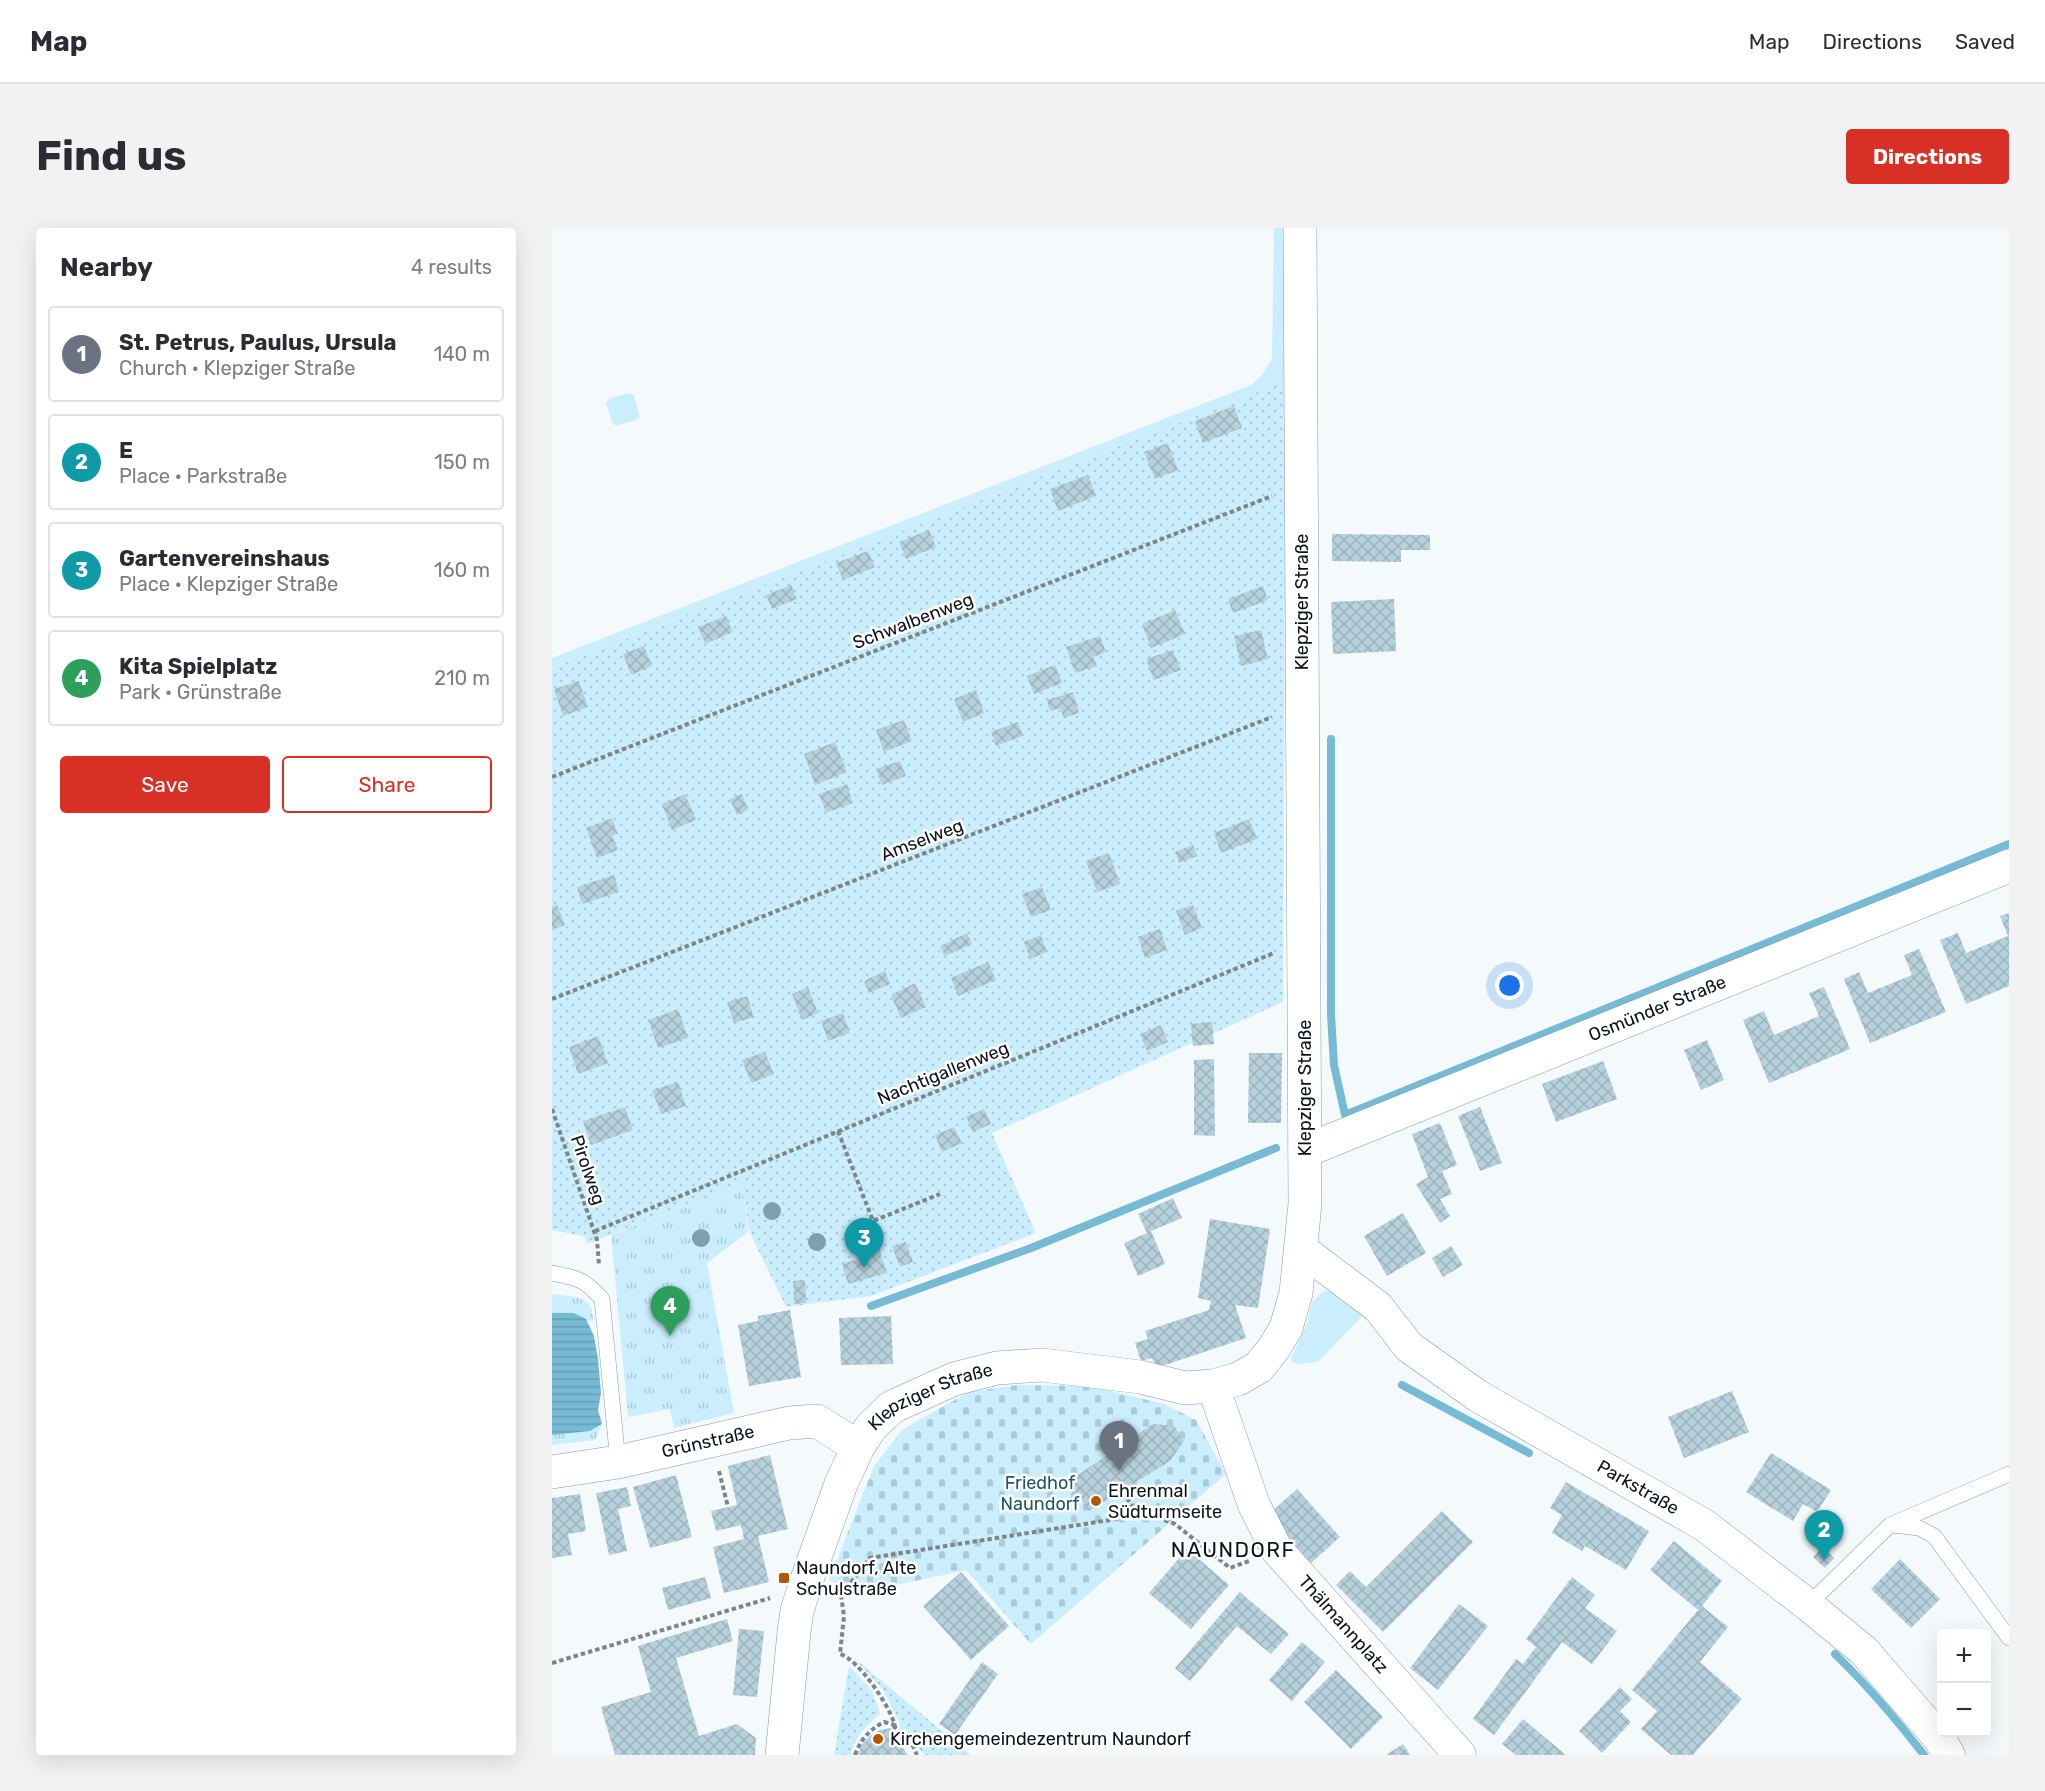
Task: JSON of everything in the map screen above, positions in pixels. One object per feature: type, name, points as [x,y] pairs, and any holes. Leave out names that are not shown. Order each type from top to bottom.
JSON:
[{"type":"street","name":"Klepziger Straße","points":[[782,1755],[794,1632],[797,1611],[806,1582],[837,1495],[858,1447],[871,1426],[892,1407],[954,1379],[997,1368],[1042,1365],[1140,1377],[1185,1388],[1214,1386],[1238,1379],[1259,1367],[1286,1329],[1296,1293],[1305,1204],[1300,228]]},
{"type":"street","name":"Osmünder Straße","points":[[1305,1151],[2009,866]]},
{"type":"street","name":"Parkstraße","points":[[1301,1249],[1378,1307],[1409,1347],[1478,1396],[1704,1525],[1808,1605],[1864,1651],[1939,1738],[1949,1755]]},
{"type":"street","name":"Thälmannplatz","points":[[1214,1386],[1254,1505],[1277,1550],[1456,1753]]},
{"type":"street","name":"Grünstraße","points":[[552,1472],[618,1462],[789,1423],[817,1421],[858,1447]]},
{"type":"lane","points":[[552,1273],[570,1276],[588,1284],[602,1299],[618,1462]]},
{"type":"lane","points":[[1808,1605],[1890,1525],[2009,1474]]},
{"type":"lane","points":[[1890,1525],[1919,1528],[1934,1536],[2009,1638]]},
{"type":"path","name":"Schwalbenweg","points":[[552,777],[1274,495]]},
{"type":"path","name":"Amselweg","points":[[552,999],[1281,714],[1303,713]]},
{"type":"path","name":"Nachtigallenweg","points":[[594,1232],[1282,950],[1304,946]]},
{"type":"path","name":"Pirolweg","points":[[552,1109],[597,1240]]},
{"type":"path","points":[[838,1131],[873,1221],[940,1194]]},
{"type":"path","points":[[717,1461],[728,1507]]},
{"type":"path","points":[[1127,1498],[1138,1516]]},
{"type":"path","points":[[917,1755],[913,1746],[902,1736],[897,1742],[895,1725],[875,1688],[848,1656],[840,1654],[844,1616],[841,1595],[870,1558],[1148,1514],[1175,1524],[1230,1568],[1277,1550]]},
{"type":"path","points":[[832,1591],[841,1595]]},
{"type":"path","points":[[552,1664],[775,1596]]},
{"type":"path","points":[[855,1755],[859,1742],[871,1729],[884,1722],[895,1725]]},
{"type":"path","points":[[891,1736],[895,1725]]},
{"type":"green space","points":[[1274,228],[1287,228],[1286,381],[552,668],[552,658],[1251,385],[1261,376],[1272,359]]},
{"type":"green space","points":[[1286,381],[1283,1002],[992,1133],[1036,1233],[871,1296],[786,1307],[749,1231],[742,1183],[587,1244],[584,1236],[552,1230],[552,668]]},
{"type":"green space","points":[[630,393],[634,396],[640,417],[616,426],[612,422],[606,403],[610,398]]},
{"type":"green space","points":[[742,1183],[748,1232],[707,1263],[734,1413],[674,1428],[670,1409],[628,1417],[611,1235]]},
{"type":"green space","points":[[1333,1291],[1364,1314],[1318,1362],[1297,1364],[1292,1362],[1291,1358],[1307,1324],[1312,1302],[1321,1293]]},
{"type":"green space","points":[[552,1294],[574,1297],[586,1302],[593,1312],[593,1321],[552,1318]]},
{"type":"green space","name":"Friedhof Naundorf","points":[[1017,1385],[1090,1386],[1164,1404],[1196,1420],[1226,1474],[1031,1644],[966,1570],[858,1593],[829,1580],[874,1466],[903,1429],[969,1392]]},
{"type":"green space","points":[[602,1424],[595,1440],[552,1445],[552,1435],[590,1431]]},
{"type":"green space","points":[[854,1658],[971,1755],[925,1755],[901,1732],[899,1722],[884,1691]]},
{"type":"green space","points":[[849,1666],[872,1691],[880,1713],[858,1737],[851,1755],[834,1755]]},
{"type":"water","points":[[552,1313],[574,1313],[586,1319],[594,1336],[601,1393],[598,1410],[602,1424],[590,1431],[552,1435]]},
{"type":"building","points":[[1234,406],[1242,428],[1203,443],[1195,421]]},
{"type":"building","points":[[1168,443],[1178,470],[1155,479],[1144,452]]},
{"type":"building","points":[[1088,475],[1096,496],[1058,511],[1050,489]]},
{"type":"building","points":[[929,530],[936,547],[906,559],[899,542]]},
{"type":"building","points":[[1332,534],[1430,535],[1430,550],[1401,550],[1401,562],[1332,561]]},
{"type":"building","points":[[868,551],[875,567],[843,580],[836,563]]},
{"type":"building","points":[[791,585],[797,599],[772,609],[766,595]]},
{"type":"building","points":[[1263,586],[1268,600],[1233,613],[1228,599]]},
{"type":"building","points":[[1394,599],[1396,651],[1333,654],[1331,602]]},
{"type":"building","points":[[1175,610],[1185,634],[1151,648],[1142,624]]},
{"type":"building","points":[[726,616],[733,632],[705,644],[698,627]]},
{"type":"building","points":[[1261,630],[1268,659],[1241,666],[1234,636]]},
{"type":"building","points":[[1100,636],[1106,652],[1093,657],[1097,666],[1075,673],[1066,647]]},
{"type":"building","points":[[644,646],[652,666],[631,675],[623,654]]},
{"type":"building","points":[[1173,650],[1181,670],[1154,680],[1146,659]]},
{"type":"building","points":[[1055,665],[1062,683],[1034,694],[1027,676]]},
{"type":"building","points":[[579,681],[588,707],[563,716],[554,689]]},
{"type":"building","points":[[976,690],[984,713],[963,722],[954,699]]},
{"type":"building","points":[[1073,692],[1079,713],[1064,718],[1060,708],[1050,711],[1047,700]]},
{"type":"building","points":[[904,720],[912,741],[884,752],[876,730]]},
{"type":"building","points":[[1018,722],[1023,736],[996,746],[991,732]]},
{"type":"building","points":[[835,742],[847,772],[815,785],[804,754]]},
{"type":"building","points":[[900,761],[906,776],[882,785],[876,769]]},
{"type":"building","points":[[847,784],[853,803],[826,813],[819,794]]},
{"type":"building","points":[[685,794],[696,820],[672,830],[662,804]]},
{"type":"building","points":[[742,794],[748,810],[737,815],[730,799]]},
{"type":"building","points":[[612,818],[618,834],[612,836],[618,850],[597,858],[586,828]]},
{"type":"building","points":[[1249,819],[1257,839],[1221,853],[1214,833]]},
{"type":"building","points":[[1193,845],[1197,856],[1179,863],[1175,852]]},
{"type":"building","points":[[1109,853],[1120,884],[1097,892],[1086,861]]},
{"type":"building","points":[[614,875],[619,892],[582,904],[577,887]]},
{"type":"building","points":[[1042,887],[1051,910],[1031,917],[1022,894]]},
{"type":"building","points":[[557,905],[565,925],[552,930],[552,907]]},
{"type":"building","points":[[1193,905],[1202,928],[1185,935],[1176,911]]},
{"type":"building","points":[[2009,913],[2009,986],[1966,1004],[1940,940],[1958,933],[1966,953],[2008,936],[2000,916]]},
{"type":"building","points":[[1160,929],[1167,950],[1145,958],[1138,937]]},
{"type":"building","points":[[967,933],[972,944],[945,956],[940,946]]},
{"type":"building","points":[[1041,935],[1047,952],[1030,959],[1024,942]]},
{"type":"building","points":[[1919,949],[1946,1012],[1870,1043],[1844,979],[1859,972],[1868,993],[1912,975],[1904,955]]},
{"type":"building","points":[[988,962],[996,980],[958,996],[951,978]]},
{"type":"building","points":[[885,971],[890,984],[869,993],[864,981]]},
{"type":"building","points":[[915,983],[926,1007],[901,1018],[891,995]]},
{"type":"building","points":[[808,987],[818,1013],[802,1020],[792,994]]},
{"type":"building","points":[[1824,987],[1850,1049],[1769,1083],[1743,1020],[1764,1011],[1774,1035],[1819,1016],[1809,993]]},
{"type":"building","points":[[747,996],[754,1017],[734,1023],[727,1002]]},
{"type":"building","points":[[678,1009],[688,1038],[658,1048],[648,1020]]},
{"type":"building","points":[[843,1013],[850,1033],[828,1041],[821,1021]]},
{"type":"building","points":[[1212,1022],[1214,1044],[1193,1046],[1191,1024]]},
{"type":"building","points":[[1161,1025],[1168,1042],[1147,1051],[1140,1034]]},
{"type":"building","points":[[598,1036],[608,1063],[578,1074],[569,1047]]},
{"type":"building","points":[[1707,1040],[1724,1080],[1701,1090],[1684,1050]]},
{"type":"building","points":[[765,1052],[774,1074],[751,1083],[742,1060]]},
{"type":"building","points":[[1249,1053],[1282,1053],[1281,1123],[1248,1123]]},
{"type":"building","points":[[1214,1059],[1215,1136],[1194,1135],[1194,1060]]},
{"type":"building","points":[[1603,1061],[1617,1099],[1556,1122],[1542,1084]]},
{"type":"building","points":[[678,1082],[686,1106],[661,1114],[652,1090]]},
{"type":"building","points":[[625,1107],[633,1130],[591,1145],[583,1121]]},
{"type":"building","points":[[1480,1107],[1502,1163],[1480,1171],[1458,1116]]},
{"type":"building","points":[[984,1109],[991,1124],[973,1132],[966,1117]]},
{"type":"building","points":[[1440,1123],[1457,1165],[1442,1171],[1452,1194],[1440,1199],[1450,1216],[1440,1223],[1416,1184],[1428,1177],[1412,1134]]},
{"type":"building","points":[[954,1127],[962,1143],[942,1152],[935,1135]]},
{"type":"building","points":[[1173,1198],[1182,1218],[1151,1231],[1165,1264],[1138,1276],[1124,1243],[1147,1233],[1138,1214]]},
{"type":"building","points":[[1403,1213],[1426,1253],[1387,1276],[1364,1236]]},
{"type":"building","points":[[1210,1219],[1270,1229],[1258,1308],[1235,1305],[1246,1338],[1156,1368],[1152,1358],[1141,1361],[1135,1343],[1148,1339],[1145,1331],[1209,1310],[1211,1301],[1198,1298]]},
{"type":"building","points":[[906,1242],[913,1262],[900,1267],[892,1246]]},
{"type":"building","points":[[1451,1246],[1463,1265],[1443,1277],[1432,1258]]},
{"type":"building","points":[[880,1252],[887,1273],[848,1284],[842,1264]]},
{"type":"building","points":[[805,1280],[806,1303],[794,1304],[793,1281]]},
{"type":"building","points":[[790,1310],[801,1377],[749,1386],[738,1325],[758,1321],[758,1316]]},
{"type":"building","points":[[891,1316],[893,1364],[841,1365],[839,1318]]},
{"type":"building","points":[[1732,1391],[1749,1432],[1684,1458],[1668,1417]]},
{"type":"building","points":[[1153,1424],[1174,1426],[1184,1441],[1170,1461],[1089,1511],[1069,1481]]},
{"type":"building","points":[[1771,1453],[1831,1490],[1817,1512],[1803,1504],[1793,1521],[1746,1492]]},
{"type":"building","points":[[770,1455],[788,1529],[758,1536],[769,1582],[724,1593],[713,1547],[744,1539],[741,1525],[716,1531],[711,1511],[737,1505],[728,1466]]},
{"type":"building","points":[[676,1475],[692,1537],[650,1548],[633,1487]]},
{"type":"building","points":[[1566,1482],[1649,1531],[1626,1570],[1585,1546],[1582,1551],[1552,1533],[1562,1515],[1550,1508]]},
{"type":"building","points":[[627,1487],[631,1506],[618,1509],[627,1551],[609,1555],[596,1493]]},
{"type":"building","points":[[1297,1489],[1340,1537],[1311,1563],[1268,1515]]},
{"type":"building","points":[[580,1494],[586,1531],[568,1534],[572,1555],[552,1558],[552,1498]]},
{"type":"building","points":[[1442,1511],[1473,1542],[1383,1632],[1336,1585],[1350,1571],[1366,1587]]},
{"type":"building","points":[[1674,1541],[1722,1581],[1702,1606],[1728,1627],[1700,1662],[1742,1699],[1693,1755],[1671,1755],[1641,1729],[1657,1711],[1632,1690],[1698,1610],[1650,1570]]},
{"type":"building","points":[[1823,1547],[1834,1558],[1825,1568],[1813,1557]]},
{"type":"building","points":[[1187,1549],[1229,1585],[1191,1629],[1149,1593]]},
{"type":"building","points":[[1900,1559],[1940,1599],[1911,1628],[1871,1589]]},
{"type":"building","points":[[961,1572],[1009,1626],[971,1660],[923,1606]]},
{"type":"building","points":[[705,1577],[711,1598],[668,1610],[662,1588]]},
{"type":"building","points":[[1572,1577],[1595,1595],[1585,1608],[1617,1631],[1592,1664],[1562,1642],[1494,1735],[1473,1719],[1516,1659],[1523,1664],[1536,1647],[1526,1639]]},
{"type":"building","points":[[1240,1592],[1289,1634],[1271,1654],[1237,1626],[1190,1681],[1175,1668]]},
{"type":"building","points":[[1459,1604],[1488,1626],[1438,1690],[1410,1668]]},
{"type":"building","points":[[727,1619],[733,1641],[676,1658],[699,1736],[737,1724],[756,1738],[755,1755],[615,1755],[601,1707],[651,1692],[638,1646]]},
{"type":"building","points":[[739,1629],[764,1631],[757,1697],[733,1695]]},
{"type":"building","points":[[1302,1642],[1325,1662],[1292,1701],[1269,1680]]},
{"type":"building","points":[[982,1662],[998,1674],[955,1735],[939,1724]]},
{"type":"building","points":[[1336,1670],[1383,1717],[1351,1749],[1304,1702]]},
{"type":"building","points":[[1620,1687],[1632,1699],[1620,1711],[1631,1722],[1602,1753],[1579,1731]]},
{"type":"building","points":[[1523,1719],[1566,1755],[1516,1755],[1502,1744]]},
{"type":"building","name":"Kirchengemeindezentrum Naundorf","points":[[891,1728],[890,1743],[902,1747],[908,1755],[858,1755],[862,1744],[870,1736],[880,1730]]},
{"type":"building","points":[[1403,1744],[1410,1755],[1386,1755]]},
{"type":"waterway","points":[[1331,739],[1331,1014],[1334,1065],[1345,1115],[2009,844]]},
{"type":"waterway","points":[[871,1306],[1031,1248],[1276,1148]]},
{"type":"waterway","points":[[1402,1385],[1529,1453]]},
{"type":"waterway","points":[[1835,1654],[1859,1678],[1924,1755]]},
{"type":"place","name":"Gartenvereinshaus","points":[[864,1268]]},
{"type":"place","name":"Kita Spielplatz","points":[[670,1336]]},
{"type":"place","name":"St. Petrus, Paulus, Ursula","points":[[1119,1471]]},
{"type":"place","name":"Ehrenmal Südturmseite","points":[[1096,1501]]},
{"type":"place","name":"E","points":[[1824,1560]]},
{"type":"place","name":"Naundorf, Alte Schulstraße","points":[[784,1578]]},
{"type":"place","name":"Kirchengemeindezentrum Naundorf","points":[[878,1739]]},
{"type":"district","name":"NAUNDORF","points":[[1233,1549]]}]
